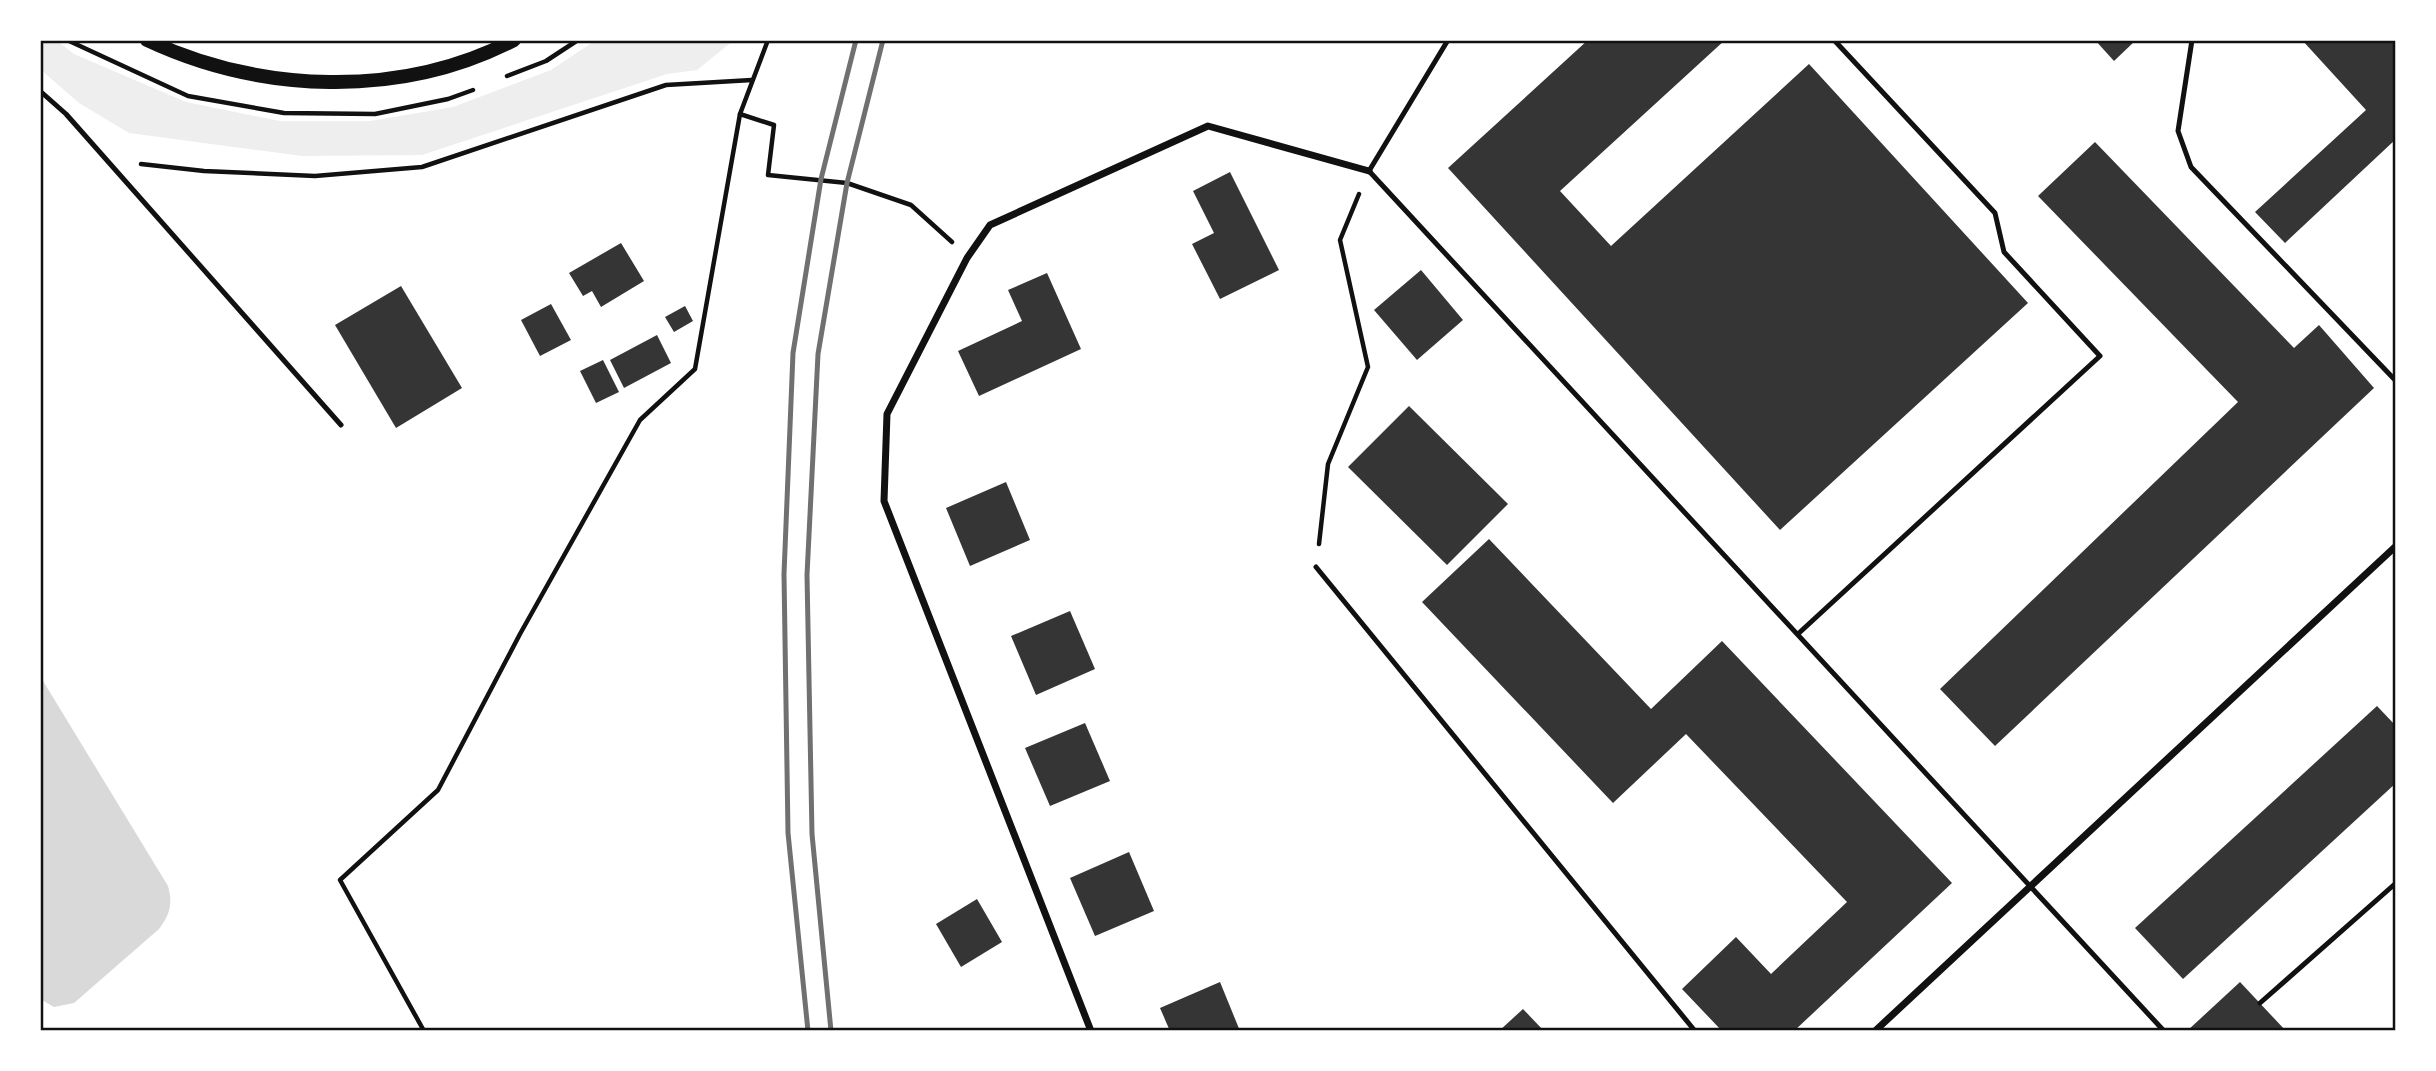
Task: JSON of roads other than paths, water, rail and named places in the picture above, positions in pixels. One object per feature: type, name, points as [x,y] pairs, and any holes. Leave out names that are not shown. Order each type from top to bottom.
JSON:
[{"type":"main road","points":[[147,40],[190,59],[244,75],[319,83],[378,79],[409,73],[478,55],[514,40]]},
{"type":"street","points":[[1091,1031],[884,501],[887,414],[968,258],[990,225],[1208,126],[1369,171]]},
{"type":"street","points":[[1875,1031],[2396,546]]},
{"type":"lane","points":[[1448,40],[1369,171],[2032,884],[2164,1031]]},
{"type":"lane","points":[[1799,633],[2101,356],[2004,252],[1995,213],[1834,40]]},
{"type":"lane","points":[[2192,40],[2178,131],[2191,167],[2396,381]]},
{"type":"lane","points":[[40,91],[66,114],[341,425]]},
{"type":"lane","points":[[1316,567],[1695,1031]]},
{"type":"lane","points":[[2260,1003],[2396,883]]},
{"type":"railway","points":[[808,1031],[788,833],[784,574],[793,353],[821,179],[856,40]]},
{"type":"railway","points":[[831,1031],[812,834],[807,575],[818,354],[847,183],[883,40]]}]
